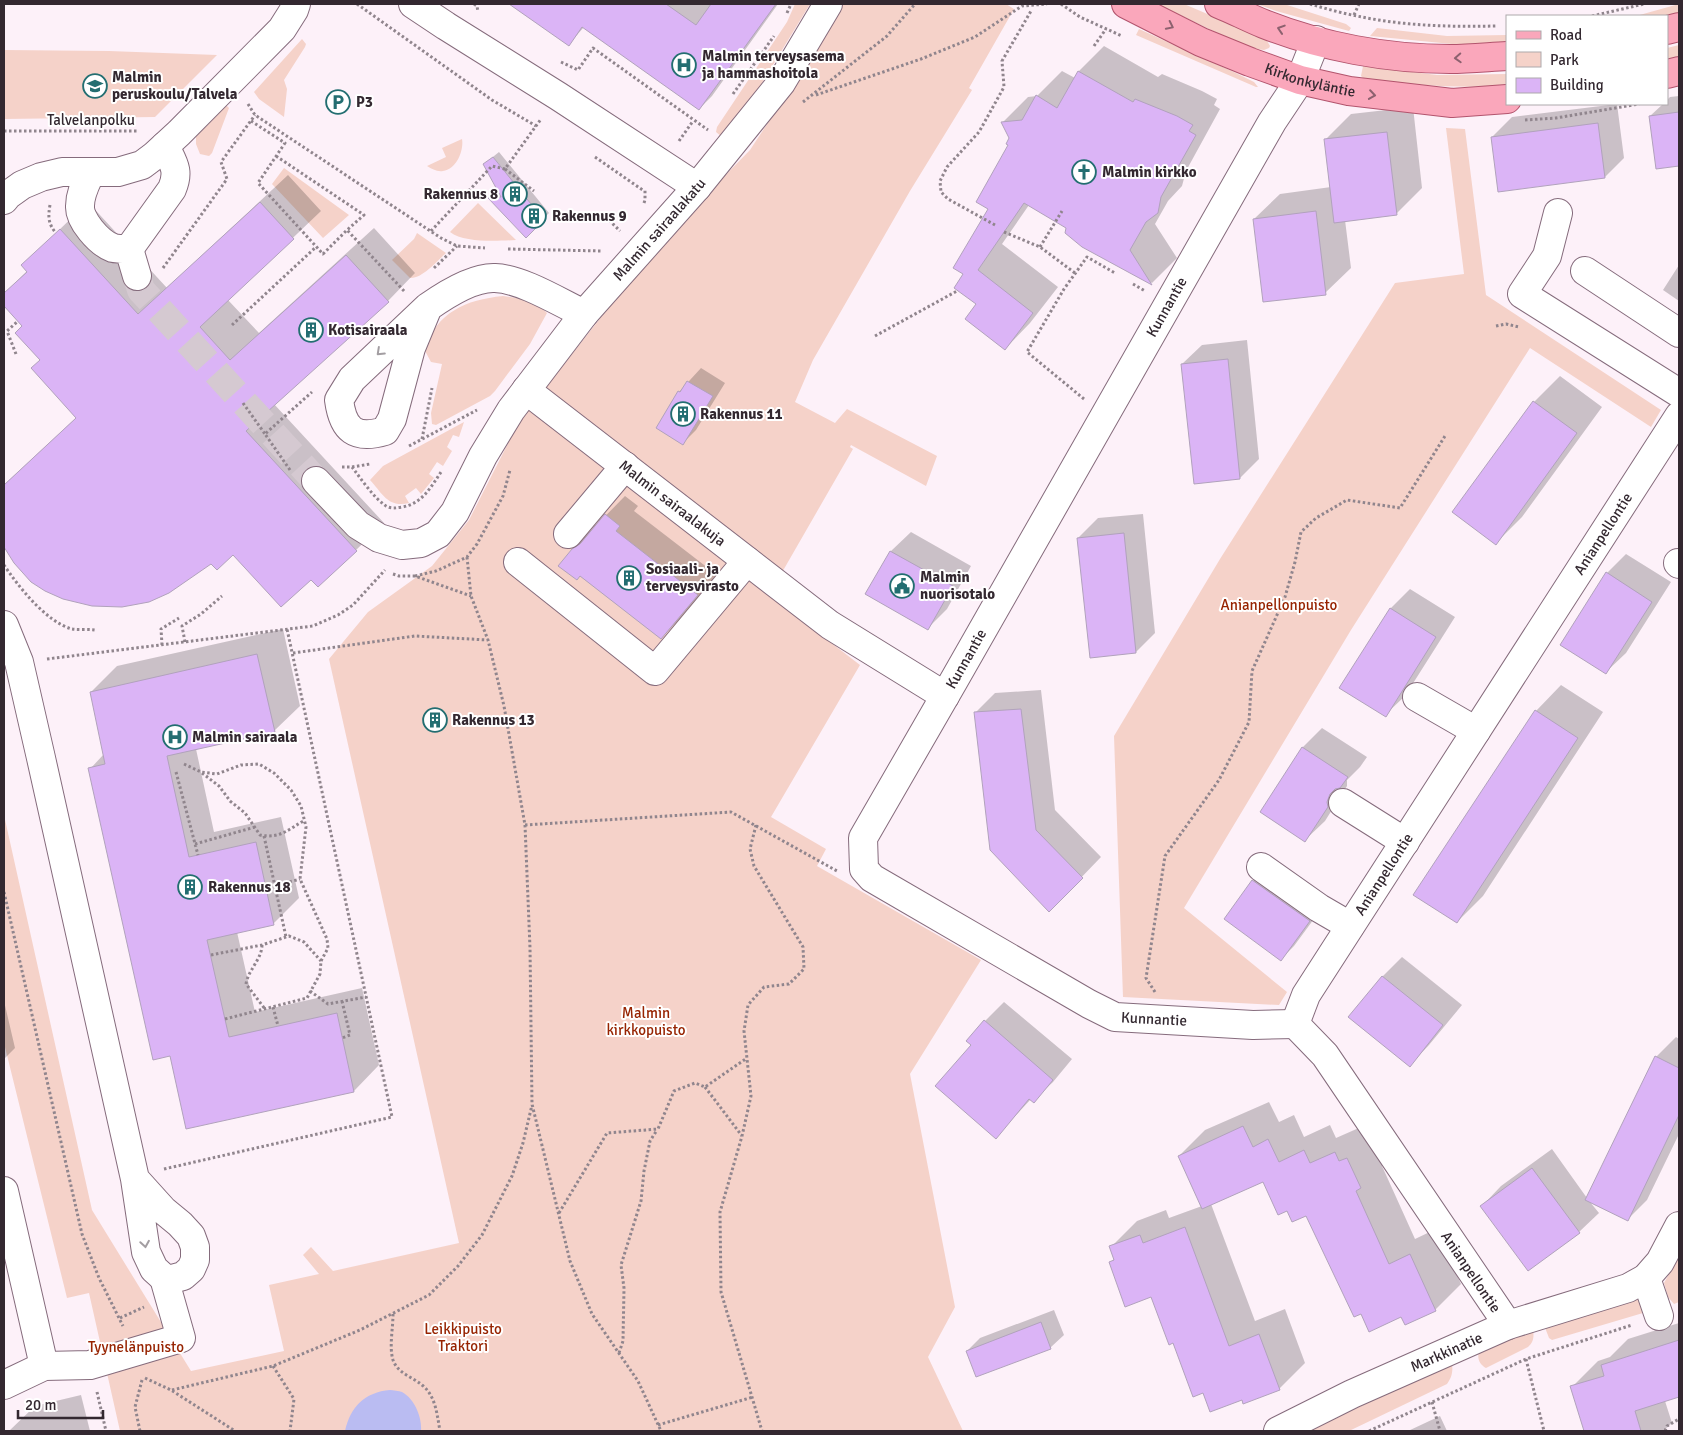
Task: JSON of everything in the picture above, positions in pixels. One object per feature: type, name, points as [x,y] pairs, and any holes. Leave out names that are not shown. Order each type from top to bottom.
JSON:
[{"type":"main road","points":[[1219,4],[1265,24],[1355,50],[1450,59],[1506,56]]},
{"type":"main road","name":"Kirkonkyläntie","points":[[1118,14],[1201,42],[1300,80],[1349,91],[1452,103],[1506,99]]},
{"type":"street","points":[[4,200],[22,185],[41,177],[62,172],[118,172],[136,167],[154,156],[282,29],[296,4]]},
{"type":"street","points":[[413,4],[697,187]]},
{"type":"street","name":"Malmin sairaalakatu","points":[[396,544],[402,546],[421,543],[438,534],[455,512],[483,456],[511,410],[584,314],[697,187],[781,84],[828,4]]},
{"type":"street","name":"Kunnantie","points":[[1295,1024],[1252,1025],[1115,1017],[1089,1004],[872,878],[864,869],[863,838],[1263,139],[1300,80],[1316,40]]},
{"type":"street","points":[[129,249],[172,189],[176,179],[172,140]]},
{"type":"street","points":[[91,172],[82,190],[81,216],[87,226],[101,240],[113,248],[129,249]]},
{"type":"street","points":[[1558,213],[1547,256],[1522,294],[1679,393]]},
{"type":"street","points":[[129,249],[137,276]]},
{"type":"street","points":[[1585,272],[1679,333]]},
{"type":"street","points":[[419,302],[441,298],[471,283],[493,277],[514,280],[584,314]]},
{"type":"street","name":"Malmin sairaalakuja","points":[[526,390],[830,625],[945,696]]},
{"type":"street","name":"Anianpellontie","points":[[1508,1325],[1325,1055],[1295,1024],[1306,994],[1679,416]]},
{"type":"street","points":[[568,534],[624,466]]},
{"type":"street","points":[[327,474],[358,525],[379,538],[396,544]]},
{"type":"street","points":[[518,562],[655,671],[747,561]]},
{"type":"street","points":[[4,625],[19,662],[135,1179],[151,1213],[146,1252],[154,1269],[164,1278],[181,1338],[90,1365],[44,1366],[4,1385]]},
{"type":"street","points":[[1418,696],[1476,731]]},
{"type":"street","points":[[1343,803],[1405,842]]},
{"type":"street","points":[[1261,867],[1319,908],[1350,926]]},
{"type":"street","points":[[4,1190],[44,1366]]},
{"type":"street","points":[[151,1213],[180,1224],[191,1236],[196,1247],[195,1260],[191,1269],[183,1276],[172,1279],[164,1278]]},
{"type":"street","name":"Markkinatie","points":[[1278,1431],[1352,1394],[1508,1325],[1628,1288],[1646,1278],[1660,1262],[1679,1226]]},
{"type":"street","points":[[1646,1278],[1659,1316]]},
{"type":"path","points":[[357,4],[492,100],[536,126]]},
{"type":"path","points":[[474,4],[477,6],[479,15]]},
{"type":"path","points":[[786,16],[791,4]]},
{"type":"path","points":[[796,107],[813,96],[887,36],[915,4]]},
{"type":"path","points":[[813,96],[921,59],[975,37],[1022,6],[1047,4]]},
{"type":"path","points":[[1310,4],[1354,16],[1388,21],[1454,27],[1498,26]]},
{"type":"path","points":[[1354,16],[1359,4]]},
{"type":"path","points":[[1596,15],[1644,4]]},
{"type":"path","points":[[995,225],[948,199],[941,192],[940,181],[947,167],[979,132],[1004,87],[1002,61],[1032,11]]},
{"type":"path","points":[[1094,46],[1118,14]]},
{"type":"path","points":[[729,100],[778,30]]},
{"type":"path","points":[[505,169],[593,48],[707,131],[712,123]]},
{"type":"path","points":[[560,62],[578,70]]},
{"type":"path","points":[[230,82],[255,115],[431,231],[457,246],[491,249]]},
{"type":"path","points":[[137,276],[165,268],[227,179],[221,162],[255,115]]},
{"type":"path","points":[[251,121],[285,143],[276,156],[258,183],[323,254],[364,215],[276,156]]},
{"type":"path","name":"Talvelanpolku","points":[[4,132],[103,131],[172,140]]},
{"type":"path","points":[[431,231],[492,166],[505,169],[534,191]]},
{"type":"path","points":[[1040,247],[1062,212]]},
{"type":"path","points":[[602,213],[623,233],[618,239]]},
{"type":"path","points":[[347,230],[419,302]]},
{"type":"path","points":[[1004,232],[1040,247],[1075,273]]},
{"type":"path","points":[[232,325],[316,246]]},
{"type":"path","points":[[448,255],[457,246]]},
{"type":"path","points":[[501,249],[609,251]]},
{"type":"path","points":[[1087,402],[1026,352],[1087,257],[1115,273]]},
{"type":"path","points":[[1133,284],[1150,294]]},
{"type":"path","points":[[875,336],[957,290]]},
{"type":"path","points":[[16,354],[7,331],[18,321]]},
{"type":"path","points":[[422,439],[432,386]]},
{"type":"path","points":[[243,403],[266,434]]},
{"type":"path","points":[[406,447],[481,408]]},
{"type":"path","points":[[467,416],[468,423]]},
{"type":"path","points":[[1159,997],[1146,978],[1165,856],[1219,780],[1248,722],[1252,671],[1285,597],[1302,532],[1316,518],[1347,500],[1400,508],[1445,436]]},
{"type":"path","points":[[327,474],[376,463]]},
{"type":"path","points":[[352,467],[379,500],[388,508],[396,508],[415,503],[426,495],[445,466]]},
{"type":"path","points":[[19,662],[313,626],[338,615],[353,605],[385,570],[396,544]]},
{"type":"path","points":[[467,557],[471,596],[488,640],[504,706],[525,825],[530,948],[532,1104],[570,1261],[592,1314],[638,1381],[661,1431]]},
{"type":"path","points":[[4,565],[20,588],[52,618],[71,628],[95,630]]},
{"type":"path","points":[[385,570],[399,576],[415,576],[471,596]]},
{"type":"path","points":[[185,642],[182,626],[222,596]]},
{"type":"path","points":[[162,645],[161,629],[179,618]]},
{"type":"path","points":[[160,1171],[392,1117],[287,629]]},
{"type":"path","points":[[292,653],[414,636],[488,640]]},
{"type":"path","points":[[184,764],[201,772],[219,786],[230,801],[246,813],[260,835],[269,837],[290,831],[305,820]]},
{"type":"path","points":[[201,772],[217,774],[241,765],[259,764],[274,773],[291,790],[301,806],[306,826],[300,880],[328,939],[328,948],[321,961],[320,974],[307,998],[225,1019]]},
{"type":"path","points":[[176,772],[198,855]]},
{"type":"path","points":[[525,825],[732,812],[840,873],[864,869]]},
{"type":"path","points":[[756,825],[750,849],[754,866],[803,947],[804,969],[789,984],[764,987],[748,1005],[744,1032],[751,1096],[742,1136],[720,1212],[721,1292],[762,1431]]},
{"type":"path","points":[[195,844],[255,827]]},
{"type":"path","points":[[264,836],[286,937]]},
{"type":"path","points":[[275,886],[300,880]]},
{"type":"path","points":[[4,892],[82,1234],[99,1278],[120,1318],[134,1352]]},
{"type":"path","points":[[211,955],[262,945],[289,936],[304,942],[321,961]]},
{"type":"path","points":[[262,945],[262,949],[248,976],[246,984],[265,1009]]},
{"type":"path","points":[[310,991],[328,1004],[366,997]]},
{"type":"path","points":[[342,1001],[350,1035],[342,1038]]},
{"type":"path","points":[[272,1007],[278,1026]]},
{"type":"path","points":[[705,1087],[748,1058]]},
{"type":"path","points":[[619,1353],[623,1341],[624,1288],[621,1265],[641,1200],[650,1141],[658,1129],[674,1091],[695,1083],[705,1087],[742,1136]]},
{"type":"path","points":[[171,1390],[274,1366],[360,1330],[429,1295],[458,1266],[482,1235],[512,1176],[523,1143],[532,1104]]},
{"type":"path","points":[[558,1213],[607,1133],[658,1129]]},
{"type":"path","points":[[393,1314],[391,1352],[394,1363],[401,1371],[424,1386],[435,1404],[440,1431]]},
{"type":"path","points":[[1369,1431],[1526,1359],[1659,1316]]},
{"type":"path","points":[[1526,1359],[1544,1431]]},
{"type":"path","points":[[90,1365],[96,1382],[106,1431]]},
{"type":"path","points":[[274,1366],[294,1399],[290,1431]]},
{"type":"path","points":[[140,1431],[135,1407],[143,1377],[171,1390],[235,1431]]},
{"type":"path","points":[[658,1425],[753,1397]]},
{"type":"path","points":[[1432,1402],[1440,1431]]},
{"type":"path","points":[[1665,1431],[1667,1426],[1679,1419]]},
{"type":"green space","points":[[795,4],[810,4],[756,93],[722,137],[716,132],[717,127],[787,22]]},
{"type":"green space","name":"Malmin kirkkopuisto","points":[[841,4],[1006,4],[1014,9],[969,88],[972,90],[910,191],[813,360],[795,402],[835,423],[847,409],[937,456],[926,486],[851,445],[850,447],[853,449],[769,595],[860,665],[771,817],[826,849],[817,866],[981,960],[910,1074],[955,1307],[928,1357],[963,1431],[120,1431],[89,1293],[67,1298],[4,1043],[4,815],[92,1210],[191,1371],[284,1351],[269,1285],[319,1274],[303,1255],[311,1247],[333,1271],[459,1243],[329,659],[368,612],[432,566],[469,520],[520,420],[661,241],[750,150],[793,85]]},
{"type":"green space","points":[[1157,4],[1184,4],[1266,39],[1270,46],[1264,50],[1256,49],[1230,39]]},
{"type":"green space","points":[[1257,4],[1284,4],[1346,24],[1351,28],[1349,31]]},
{"type":"green space","points":[[1679,4],[1679,14],[1668,16],[1640,15]]},
{"type":"green space","points":[[1377,28],[1447,36],[1506,35],[1506,44],[1452,44],[1370,36]]},
{"type":"green space","points":[[1139,29],[1236,73],[1254,82],[1258,87],[1136,35]]},
{"type":"green space","points":[[302,39],[306,44],[305,47],[284,80],[287,89],[284,117],[259,99],[254,92]]},
{"type":"green space","points":[[1679,45],[1679,58],[1668,61],[1668,48]]},
{"type":"green space","points":[[4,50],[217,55],[155,117],[4,119]]},
{"type":"green space","points":[[1363,66],[1437,75],[1506,74],[1506,86],[1435,86],[1381,81],[1361,76]]},
{"type":"green space","points":[[226,105],[229,108],[212,153],[209,156],[200,154],[196,144],[196,136]]},
{"type":"green space","name":"Anianpellonpuisto","points":[[1446,128],[1465,129],[1486,295],[1661,410],[1651,427],[1530,348],[1351,630],[1184,908],[1287,992],[1279,1005],[1123,997],[1114,736],[1220,559],[1395,283],[1464,274]]},
{"type":"green space","points":[[462,139],[461,153],[452,167],[441,171],[427,166],[446,157],[442,148]]},
{"type":"green space","points":[[284,168],[349,215],[323,238],[272,184]]},
{"type":"green space","points":[[478,203],[516,240],[472,240],[456,236],[450,232]]},
{"type":"green space","points":[[417,233],[446,253],[424,273],[415,278],[410,278],[392,260],[414,239]]},
{"type":"green space","points":[[503,296],[532,302],[547,313],[530,344],[490,396],[436,425],[432,424],[431,413],[442,364],[431,362],[424,349],[430,336],[445,317],[454,310],[477,301]]},
{"type":"green space","points":[[464,422],[459,437],[453,435],[447,447],[452,451],[443,466],[437,462],[429,474],[434,478],[421,494],[416,488],[405,496],[409,503],[391,502],[386,499],[370,480],[383,466]]},
{"type":"green space","points":[[1679,1256],[1679,1302],[1674,1304],[1668,1297],[1664,1283]]},
{"type":"green space","points":[[1642,1296],[1645,1310],[1643,1313],[1552,1340],[1549,1338],[1544,1325]]},
{"type":"green space","points":[[1533,1329],[1533,1339],[1528,1347],[1486,1368],[1480,1363],[1478,1358],[1479,1351]]},
{"type":"green space","points":[[1452,1363],[1452,1374],[1447,1384],[1349,1431],[1308,1431]]},
{"type":"water","points":[[390,1390],[402,1392],[411,1399],[419,1415],[421,1431],[345,1431],[347,1422],[360,1402],[373,1394]]},
{"type":"building","name":"Malmin terveysasema ja hammashoitola","points":[[509,4],[666,4],[696,25],[711,4],[776,4],[699,110],[582,27],[569,46]]},
{"type":"building","name":"Malmin kirkko","points":[[1078,71],[1133,102],[1135,99],[1177,116],[1193,125],[1189,131],[1196,135],[1161,197],[1158,213],[1146,222],[1130,250],[1152,285],[1082,247],[1065,233],[1066,228],[1024,203],[978,270],[1033,313],[1005,350],[965,319],[976,304],[954,288],[963,274],[953,268],[988,209],[976,202],[1008,145],[1006,144],[1009,138],[1001,122],[1022,120],[1036,95],[1057,108]]},
{"type":"building","points":[[1679,112],[1679,166],[1656,169],[1649,116]]},
{"type":"building","points":[[1598,123],[1605,178],[1498,192],[1491,137]]},
{"type":"building","points":[[1387,132],[1397,215],[1334,223],[1324,139]]},
{"type":"building","points":[[493,157],[544,220],[526,238],[488,198],[501,197],[483,164]]},
{"type":"building","points":[[260,202],[294,239],[200,327],[230,360],[346,255],[389,302],[246,431],[357,551],[318,587],[311,580],[281,607],[233,555],[217,570],[211,564],[169,593],[149,602],[122,607],[92,606],[63,599],[45,591],[31,582],[14,563],[4,547],[4,485],[76,418],[31,368],[40,360],[15,333],[22,326],[4,306],[4,293],[27,272],[21,265],[60,229],[138,314]]},
{"type":"building","points":[[1316,211],[1326,295],[1263,302],[1253,219]]},
{"type":"building","points":[[1228,359],[1240,479],[1194,484],[1181,364]]},
{"type":"building","name":"Rakennus 11","points":[[687,381],[713,396],[683,445],[656,428],[678,391],[680,392]]},
{"type":"building","points":[[1533,401],[1577,433],[1496,545],[1452,512]]},
{"type":"building","name":"Sosiaali- ja terveysvirasto","points":[[605,514],[620,526],[616,531],[698,595],[661,639],[580,576],[577,580],[558,566],[572,549],[580,544]]},
{"type":"building","points":[[1124,533],[1136,653],[1090,658],[1077,538]]},
{"type":"building","points":[[890,551],[953,586],[928,630],[865,594]]},
{"type":"building","points":[[1606,572],[1652,602],[1606,674],[1560,645]]},
{"type":"building","points":[[1390,608],[1436,637],[1386,717],[1339,688]]},
{"type":"building","name":"Rakennus 18","points":[[257,654],[275,732],[167,756],[189,857],[256,842],[274,925],[207,940],[229,1037],[337,1013],[354,1092],[186,1129],[170,1056],[153,1060],[88,768],[105,764],[90,692]]},
{"type":"building","points":[[1021,709],[1036,830],[1083,878],[1049,912],[990,850],[974,712]]},
{"type":"building","points":[[1535,710],[1578,738],[1457,923],[1413,895]]},
{"type":"building","points":[[1302,747],[1348,777],[1340,788],[1335,789],[1330,794],[1327,802],[1328,807],[1305,842],[1260,812]]},
{"type":"building","points":[[1252,880],[1310,921],[1281,961],[1224,919]]},
{"type":"building","points":[[1382,976],[1443,1025],[1410,1067],[1348,1017]]},
{"type":"building","points":[[984,1020],[1053,1080],[1034,1103],[1029,1099],[996,1139],[935,1086],[971,1045],[966,1041]]},
{"type":"building","points":[[1655,1056],[1679,1068],[1679,1115],[1628,1221],[1585,1200]]},
{"type":"building","points":[[1243,1126],[1253,1147],[1268,1139],[1279,1162],[1304,1150],[1310,1163],[1335,1152],[1339,1161],[1347,1158],[1361,1188],[1356,1191],[1389,1264],[1410,1254],[1436,1311],[1405,1325],[1401,1317],[1369,1332],[1361,1314],[1354,1317],[1306,1216],[1292,1222],[1287,1211],[1278,1215],[1263,1182],[1202,1209],[1178,1156]]},
{"type":"building","points":[[1532,1168],[1580,1233],[1528,1271],[1480,1206]]},
{"type":"building","points":[[1185,1227],[1229,1346],[1259,1334],[1280,1390],[1243,1404],[1242,1400],[1210,1412],[1203,1393],[1193,1397],[1173,1343],[1169,1345],[1151,1297],[1125,1307],[1109,1262],[1114,1260],[1109,1246],[1140,1235],[1143,1243]]},
{"type":"building","points":[[1041,1322],[1051,1349],[976,1377],[966,1351]]},
{"type":"building","points":[[1679,1340],[1679,1397],[1635,1411],[1641,1431],[1584,1431],[1570,1386],[1604,1376],[1601,1365]]},
{"type":"tunnel","points":[[137,276],[141,290],[316,481]]},
{"type":"place","name":"Malmin terveysasema ja hammashoitola","points":[[684,65]]},
{"type":"place","name":"Malmin peruskoulu/Talvela","points":[[95,86]]},
{"type":"place","name":"P3","points":[[338,102]]},
{"type":"place","name":"Malmin kirkko","points":[[1084,172]]},
{"type":"place","name":"Rakennus 8","points":[[515,194]]},
{"type":"place","name":"Rakennus 9","points":[[534,216]]},
{"type":"place","name":"Kotisairaala","points":[[311,330]]},
{"type":"place","name":"Rakennus 11","points":[[683,414]]},
{"type":"place","name":"Sosiaali- ja terveysvirasto","points":[[629,578]]},
{"type":"place","name":"Malmin nuorisotalo","points":[[902,586]]},
{"type":"place","name":"Rakennus 13","points":[[435,720]]},
{"type":"place","name":"Malmin sairaala","points":[[175,737]]},
{"type":"place","name":"Rakennus 18","points":[[190,887]]},
{"type":"park label","name":"Leikkipuisto Traktori","points":[[463,1338]]},
{"type":"park label","name":"Tyynelänpuisto","points":[[136,1347]]}]
